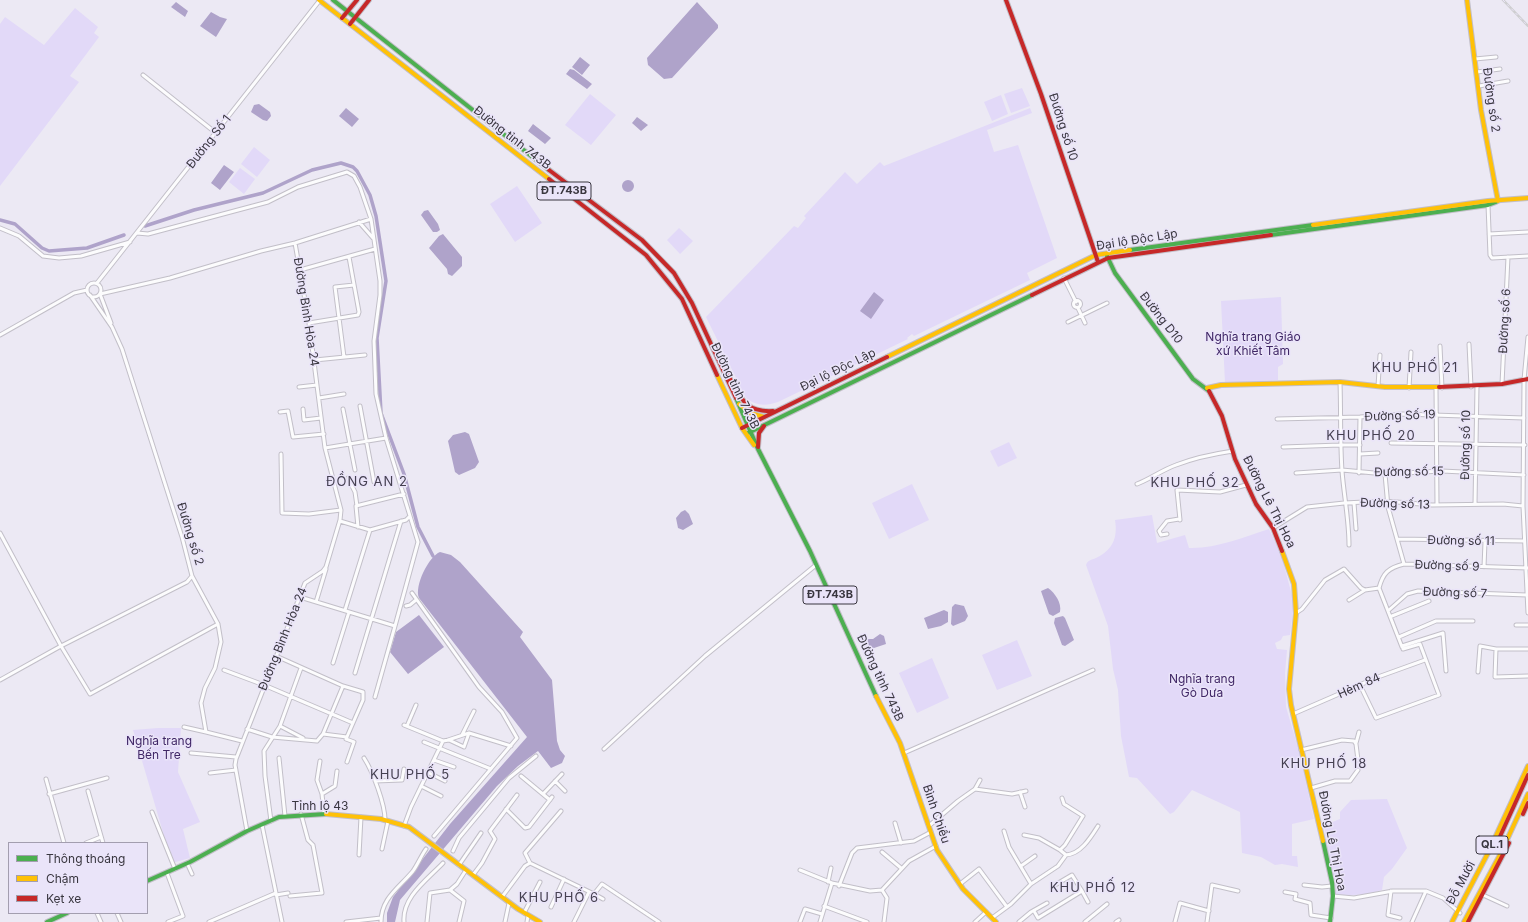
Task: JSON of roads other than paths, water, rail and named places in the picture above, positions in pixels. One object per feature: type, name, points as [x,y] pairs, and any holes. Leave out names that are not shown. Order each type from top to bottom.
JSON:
[{"type":"main road","name":"Đường tỉnh 743B","points":[[319,0],[646,255],[682,299],[742,428],[758,450]]},
{"type":"main road","name":"Đường tỉnh 743B","points":[[333,0],[642,240],[674,273],[692,303],[722,366],[758,450],[816,565],[879,702],[900,743]]},
{"type":"main road","points":[[342,18],[357,0]]},
{"type":"main road","points":[[350,24],[369,0]]},
{"type":"main road","name":"Đường số 10","points":[[1006,0],[1041,94],[1085,228],[1098,262]]},
{"type":"main road","name":"Đường số 2","points":[[1467,0],[1479,86],[1498,201]]},
{"type":"main road","points":[[579,203],[587,198]]},
{"type":"main road","name":"Đại lộ Độc Lập","points":[[746,434],[1098,262],[1107,256],[1474,202],[1528,198]]},
{"type":"main road","name":"Đại lộ Độc Lập","points":[[742,428],[1096,255],[1107,256],[1488,205],[1498,201]]},
{"type":"main road","name":"Đường D10","points":[[1107,256],[1130,294],[1193,379],[1207,388]]},
{"type":"main road","points":[[722,366],[732,380],[742,401],[748,407],[760,412],[779,410]]},
{"type":"main road","points":[[1207,388],[1221,385],[1340,382],[1409,388],[1442,388],[1502,384],[1526,379]]},
{"type":"main road","name":"Đường Lê Thị Hoa","points":[[1207,388],[1222,416],[1246,485],[1256,504],[1273,528],[1294,584],[1296,613],[1289,690],[1293,714],[1332,886],[1333,896],[1330,920]]},
{"type":"main road","points":[[738,403],[750,413],[765,417]]},
{"type":"main road","points":[[758,450],[759,433],[767,423]]},
{"type":"main road","name":"Bình Chiểu","points":[[900,743],[930,825],[936,846],[960,884],[996,922]]},
{"type":"main road","name":"Đỗ Mười","points":[[1456,922],[1458,912],[1489,851],[1528,766]]},
{"type":"main road","name":"Đỗ Mười","points":[[1452,922],[1504,828],[1528,775]]},
{"type":"main road","name":"Đỗ Mười","points":[[1464,922],[1506,842],[1528,794]]},
{"type":"main road","name":"Đỗ Mười","points":[[1468,922],[1483,895],[1528,803]]},
{"type":"main road","name":"Tỉnh lộ 43","points":[[148,881],[187,863],[247,831],[285,816],[301,814],[361,817],[386,821],[404,826],[412,829],[459,865]]},
{"type":"main road","points":[[459,865],[509,903],[540,922]]},
{"type":"main road","points":[[47,922],[65,914]]},
{"type":"street","name":"Đường Số 1","points":[[97,283],[319,0]]},
{"type":"street","points":[[1475,59],[1496,56]]},
{"type":"street","points":[[1477,72],[1500,69]]},
{"type":"street","points":[[143,75],[216,133]]},
{"type":"street","points":[[1479,86],[1508,80]]},
{"type":"street","points":[[137,233],[148,234],[268,202],[298,187],[347,172],[354,176],[360,187],[370,219],[380,295],[374,328],[374,375],[376,394],[386,438],[418,542],[375,697]]},
{"type":"street","points":[[1488,205],[1490,255],[1492,258],[1528,256]]},
{"type":"street","points":[[87,290],[90,295],[97,296],[100,294],[170,278],[261,251],[295,244],[370,219]]},
{"type":"street","points":[[360,222],[366,232],[373,238]]},
{"type":"street","points":[[0,228],[19,236],[43,256],[59,258],[81,256],[130,242]]},
{"type":"street","points":[[1489,234],[1528,232]]},
{"type":"street","name":"Đường Bình Hòa 24","points":[[247,831],[236,770],[236,757],[306,581],[323,571],[326,567],[340,521],[341,510],[325,448],[315,360],[295,244]]},
{"type":"street","points":[[300,270],[375,250]]},
{"type":"street","points":[[309,323],[358,315],[359,312],[349,257]]},
{"type":"street","name":"Đường số 6","points":[[1502,384],[1508,258]]},
{"type":"street","points":[[1064,278],[1076,302],[1074,305],[1078,308],[1085,323]]},
{"type":"street","points":[[87,290],[90,284],[97,283],[101,288],[100,294],[112,327]]},
{"type":"street","points":[[344,357],[335,287],[354,284]]},
{"type":"street","points":[[0,335],[74,293],[87,290]]},
{"type":"street","name":"Đường số 2","points":[[0,680],[61,646],[187,582],[192,576],[186,551],[132,381],[112,327],[90,295]]},
{"type":"street","points":[[1068,322],[1107,303]]},
{"type":"street","points":[[1528,337],[1524,418],[1524,506],[1526,514],[1526,532],[1524,541],[1528,581],[1528,613]]},
{"type":"street","points":[[1469,344],[1471,387]]},
{"type":"street","points":[[1440,346],[1442,388]]},
{"type":"street","points":[[1409,388],[1410,352]]},
{"type":"street","points":[[315,360],[365,355]]},
{"type":"street","points":[[1378,386],[1380,355]]},
{"type":"street","points":[[1340,382],[1342,470],[1344,503],[1349,528],[1349,545]]},
{"type":"street","points":[[300,387],[317,385]]},
{"type":"street","name":"Đường số 10","points":[[1475,504],[1478,386]]},
{"type":"street","points":[[1436,388],[1437,505]]},
{"type":"street","points":[[319,398],[344,394]]},
{"type":"street","points":[[360,406],[374,482]]},
{"type":"street","points":[[303,409],[304,420],[322,418]]},
{"type":"street","points":[[343,409],[355,470]]},
{"type":"street","points":[[280,412],[288,411],[293,438],[324,434]]},
{"type":"street","name":"Đường Số 19","points":[[1276,419],[1341,418],[1403,414],[1524,418]]},
{"type":"street","points":[[1359,472],[1360,417]]},
{"type":"street","points":[[325,448],[386,438]]},
{"type":"street","points":[[1391,443],[1525,445]]},
{"type":"street","points":[[1283,447],[1360,445]]},
{"type":"street","points":[[1137,484],[1174,466],[1205,456],[1233,451]]},
{"type":"street","points":[[281,454],[282,513],[310,514],[341,510]]},
{"type":"street","points":[[1360,454],[1378,454]]},
{"type":"street","points":[[1296,473],[1342,470]]},
{"type":"street","name":"Đường số 15","points":[[1342,470],[1385,474],[1436,472],[1524,475]]},
{"type":"street","points":[[1385,474],[1388,502],[1404,564]]},
{"type":"street","points":[[348,478],[355,492],[358,527]]},
{"type":"street","points":[[1167,534],[1161,535],[1159,531],[1167,521],[1180,520],[1177,490],[1220,492],[1246,485]]},
{"type":"street","points":[[357,506],[404,494]]},
{"type":"street","name":"Đường số 13","points":[[1273,528],[1307,507],[1344,503],[1388,502],[1437,505],[1503,504],[1524,506]]},
{"type":"street","points":[[1354,503],[1356,529]]},
{"type":"street","points":[[340,521],[370,530],[402,521],[410,516]]},
{"type":"street","points":[[356,673],[402,521]]},
{"type":"street","points":[[333,663],[370,530]]},
{"type":"street","points":[[0,533],[61,646],[90,694],[218,624]]},
{"type":"street","name":"Đường số 11","points":[[1398,539],[1484,542],[1524,541]]},
{"type":"street","points":[[1484,542],[1484,567]]},
{"type":"street","name":"Đường số 9","points":[[1379,588],[1387,570],[1394,566],[1404,564],[1527,568]]},
{"type":"street","points":[[604,748],[705,656],[816,565]]},
{"type":"street","points":[[316,602],[326,567]]},
{"type":"street","points":[[1296,613],[1302,609],[1324,580],[1344,569],[1356,585],[1365,590]]},
{"type":"street","points":[[192,576],[218,624],[221,642],[215,668],[205,688],[201,703],[206,732]]},
{"type":"street","points":[[1349,600],[1365,590],[1379,588],[1392,616],[1403,647]]},
{"type":"street","name":"Đường số 7","points":[[1389,610],[1407,594],[1418,591],[1527,595]]},
{"type":"street","points":[[412,593],[479,687],[502,712],[517,738],[434,836]]},
{"type":"street","points":[[300,597],[395,626]]},
{"type":"street","points":[[406,606],[410,605],[416,600]]},
{"type":"street","points":[[1392,616],[1429,601]]},
{"type":"street","points":[[1399,637],[1436,621],[1473,621]]},
{"type":"street","points":[[1516,625],[1528,625]]},
{"type":"street","points":[[1403,647],[1443,633],[1446,671]]},
{"type":"street","points":[[1360,685],[1376,718],[1439,695],[1419,643],[1403,647]]},
{"type":"street","points":[[1478,672],[1479,647],[1496,649],[1528,649]]},
{"type":"street","points":[[1496,649],[1495,677],[1528,676]]},
{"type":"street","points":[[276,656],[343,686],[363,692],[363,700],[347,738]]},
{"type":"street","name":"Hẻm 84","points":[[1293,714],[1360,685],[1426,660]]},
{"type":"street","points":[[271,821],[263,757],[264,751],[280,726],[301,668]]},
{"type":"street","points":[[224,670],[264,685],[353,723]]},
{"type":"street","points":[[904,753],[1093,670]]},
{"type":"street","points":[[246,730],[272,737],[317,741],[323,734],[343,686]]},
{"type":"street","points":[[416,705],[405,725],[444,741],[464,747],[469,733]]},
{"type":"street","points":[[462,736],[474,711]]},
{"type":"street","points":[[280,726],[306,739]]},
{"type":"street","points":[[184,727],[242,741]]},
{"type":"street","points":[[1358,732],[1356,743],[1358,760]]},
{"type":"street","points":[[404,826],[427,772],[444,741],[469,733],[511,746]]},
{"type":"street","points":[[323,734],[347,738],[346,739],[354,742],[347,762]]},
{"type":"street","points":[[1301,750],[1342,740],[1356,743]]},
{"type":"street","points":[[424,742],[491,769]]},
{"type":"street","points":[[191,753],[236,757]]},
{"type":"street","points":[[453,851],[459,838],[509,778],[536,756]]},
{"type":"street","points":[[279,758],[280,784],[285,816]]},
{"type":"street","points":[[364,758],[375,781],[385,811],[386,821],[382,849]]},
{"type":"street","points":[[434,760],[454,767]]},
{"type":"street","points":[[320,761],[317,780],[322,794],[324,814]]},
{"type":"street","points":[[375,781],[402,780],[404,769]]},
{"type":"street","points":[[210,773],[236,770]]},
{"type":"street","points":[[1311,788],[1335,781],[1350,781],[1358,770]]},
{"type":"street","points":[[322,794],[335,786],[337,771]]},
{"type":"street","points":[[427,772],[445,781]]},
{"type":"street","points":[[543,794],[562,774]]},
{"type":"street","points":[[521,776],[550,800]]},
{"type":"street","points":[[49,794],[107,778]]},
{"type":"street","points":[[46,779],[64,842]]},
{"type":"street","points":[[930,825],[958,801],[976,789],[980,780]]},
{"type":"street","points":[[555,781],[565,791]]},
{"type":"street","points":[[421,786],[441,796]]},
{"type":"street","points":[[976,789],[1012,794],[1026,791]]},
{"type":"street","points":[[88,791],[103,842]]},
{"type":"street","points":[[1020,792],[1025,807]]},
{"type":"street","points":[[473,875],[482,863],[495,839],[490,831],[517,795]]},
{"type":"street","points":[[506,809],[525,828],[529,827],[552,796]]},
{"type":"street","points":[[1060,850],[1065,845],[1083,816],[1064,804],[1062,798]]},
{"type":"street","points":[[561,811],[525,853],[530,863],[564,878],[603,899]]},
{"type":"street","points":[[152,812],[175,869]]},
{"type":"street","points":[[209,922],[276,894],[322,893],[315,850],[307,837],[301,814]]},
{"type":"street","points":[[359,855],[361,817]]},
{"type":"street","points":[[895,823],[901,843]]},
{"type":"street","points":[[262,825],[282,922]]},
{"type":"street","points":[[1024,835],[1039,838],[1066,854],[1072,854],[1083,846],[1098,826]]},
{"type":"street","points":[[839,886],[852,853],[857,848],[914,841],[932,831]]},
{"type":"street","points":[[1004,831],[1009,847],[1032,884]]},
{"type":"street","points":[[459,865],[481,833]]},
{"type":"street","points":[[89,842],[102,837]]},
{"type":"street","points":[[800,870],[839,886],[870,891],[882,890],[901,868],[915,857],[936,846]]},
{"type":"street","points":[[346,922],[381,920],[383,907],[388,897],[413,870],[426,849]]},
{"type":"street","points":[[882,852],[901,868]]},
{"type":"street","points":[[992,918],[1007,907],[1032,884],[1058,866],[1066,854]]},
{"type":"street","points":[[1021,866],[1035,856]]},
{"type":"street","points":[[187,863],[192,874]]},
{"type":"street","points":[[404,922],[404,910],[408,900],[443,863]]},
{"type":"street","points":[[502,897],[525,866],[530,863]]},
{"type":"street","points":[[820,922],[830,882],[831,868]]},
{"type":"street","points":[[960,884],[979,869],[1007,907]]},
{"type":"street","points":[[427,922],[430,894],[450,890],[457,884],[466,870]]},
{"type":"street","points":[[166,873],[183,916],[168,922]]},
{"type":"street","points":[[1056,885],[1072,875],[1088,902]]},
{"type":"street","points":[[551,906],[564,878]]},
{"type":"street","points":[[524,913],[540,882]]},
{"type":"street","points":[[594,894],[602,884],[660,922]]},
{"type":"street","points":[[1207,922],[1212,885],[1238,891]]},
{"type":"street","points":[[1304,885],[1322,887],[1332,886]]},
{"type":"street","points":[[450,890],[464,901],[459,922]]},
{"type":"street","points":[[882,890],[887,898],[884,922]]},
{"type":"street","points":[[1034,911],[1038,918],[1082,891]]},
{"type":"street","points":[[1333,896],[1354,898],[1391,891],[1426,891],[1443,898],[1458,912]]},
{"type":"street","points":[[1391,891],[1388,916],[1400,918]]},
{"type":"street","points":[[1412,922],[1426,891]]},
{"type":"street","points":[[574,922],[589,892]]},
{"type":"street","points":[[1285,892],[1296,894],[1295,900],[1310,903],[1311,915],[1330,920]]},
{"type":"street","points":[[1483,895],[1507,906]]},
{"type":"street","points":[[505,922],[509,903]]},
{"type":"street","points":[[1019,922],[1047,903]]},
{"type":"street","points":[[1085,922],[1106,904]]},
{"type":"street","points":[[1174,922],[1180,904],[1209,910]]},
{"type":"street","points":[[824,906],[867,922]]},
{"type":"street","points":[[800,922],[805,909],[822,914]]},
{"type":"street","points":[[976,922],[986,912]]},
{"type":"street","points":[[527,922],[528,916]]},
{"type":"waterway","points":[[145,226],[194,210],[263,193],[312,170],[341,163],[353,167],[357,171],[370,195],[376,216],[386,281],[377,338],[381,413],[404,474],[418,527],[433,556]]},
{"type":"waterway","points":[[0,220],[15,224],[42,248],[49,251],[87,248],[124,235]]},
{"type":"railway","points":[[1503,0],[1528,26]]},
{"type":"district","name":"KHU PHỐ 21","points":[[1415,368]]},
{"type":"district","name":"KHU PHỐ 20","points":[[1371,436]]},
{"type":"district","name":"ĐỒNG AN 2","points":[[367,482]]},
{"type":"district","name":"KHU PHỐ 32","points":[[1195,483]]},
{"type":"district","name":"KHU PHỐ 18","points":[[1324,764]]},
{"type":"district","name":"KHU PHỐ 5","points":[[410,775]]},
{"type":"district","name":"KHU PHỐ 12","points":[[1093,888]]},
{"type":"district","name":"KHU PHỐ 6","points":[[559,898]]},
{"type":"park label","name":"Nghĩa trang Giáo xứ Khiết Tâm","points":[[1253,344]]},
{"type":"park label","name":"Nghĩa trang Gò Dưa","points":[[1202,686]]},
{"type":"park label","name":"Nghĩa trang Bến Tre","points":[[159,748]]}]
